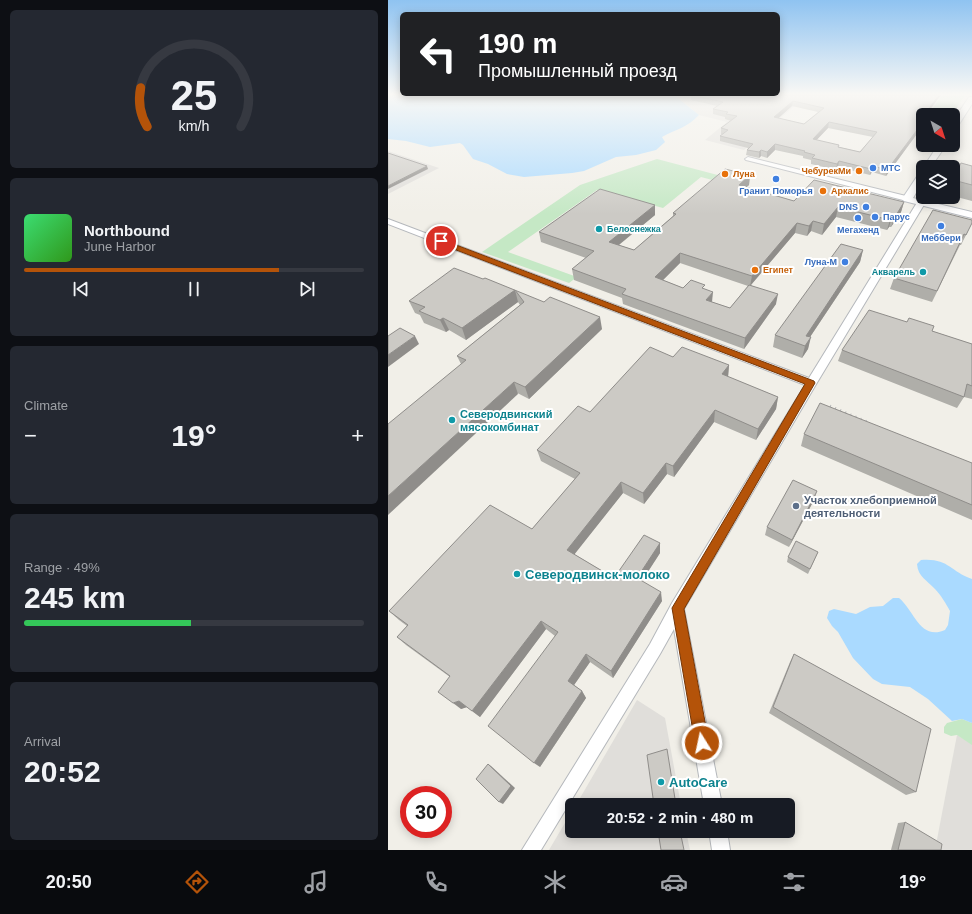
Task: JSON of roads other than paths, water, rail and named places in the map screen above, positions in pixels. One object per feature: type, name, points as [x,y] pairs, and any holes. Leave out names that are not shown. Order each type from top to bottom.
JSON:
[{"type":"main road","points":[[916,185],[907,199],[916,202]]},
{"type":"main road","points":[[925,204],[972,216]]},
{"type":"street","points":[[748,159],[907,199]]},
{"type":"street","points":[[531,850],[655,650],[678,608],[811,383],[920,204]]},
{"type":"street","points":[[388,221],[811,383]]},
{"type":"street","points":[[678,608],[712,798]]},
{"type":"street","points":[[719,838],[722,850]]},
{"type":"water","points":[[388,135],[667,135],[662,137],[665,142],[656,150],[636,155],[616,157],[584,171],[524,177],[507,174],[488,164],[473,159],[460,143],[430,147],[406,141],[388,139]]},
{"type":"water","points":[[921,560],[938,561],[972,579],[972,723],[962,719],[952,721],[928,699],[910,687],[882,684],[873,679],[853,658],[838,632],[827,618],[829,611],[834,609],[856,614],[870,607],[883,606],[893,598],[899,598],[923,628],[936,632],[945,630],[948,625],[950,611],[939,594],[919,572],[917,564]]},
{"type":"railway","points":[[830,406],[868,422]]},
{"type":"place","name":"МТС","points":[[873,168]]},
{"type":"place","name":"ЧебурекМи","points":[[859,171]]},
{"type":"place","name":"Луна","points":[[725,174]]},
{"type":"place","name":"Гранит Поморья","points":[[776,179]]},
{"type":"place","name":"Аркалис","points":[[823,191]]},
{"type":"place","name":"DNS","points":[[866,207]]},
{"type":"place","name":"Парус","points":[[875,217]]},
{"type":"place","name":"Мегахенд","points":[[858,218]]},
{"type":"place","name":"Меббери","points":[[941,226]]},
{"type":"place","name":"Белоснежка","points":[[599,229]]},
{"type":"place","name":"Луна-М","points":[[845,262]]},
{"type":"place","name":"Египет","points":[[755,270]]},
{"type":"place","name":"Акварель","points":[[923,272]]},
{"type":"place","name":"Северодвинский мясокомбинат","points":[[452,420]]},
{"type":"place","name":"Участок хлебоприемной деятельности","points":[[796,506]]},
{"type":"place","name":"Северодвинск-молоко","points":[[517,574]]},
{"type":"place","name":"AutoCare","points":[[661,782]]}]
